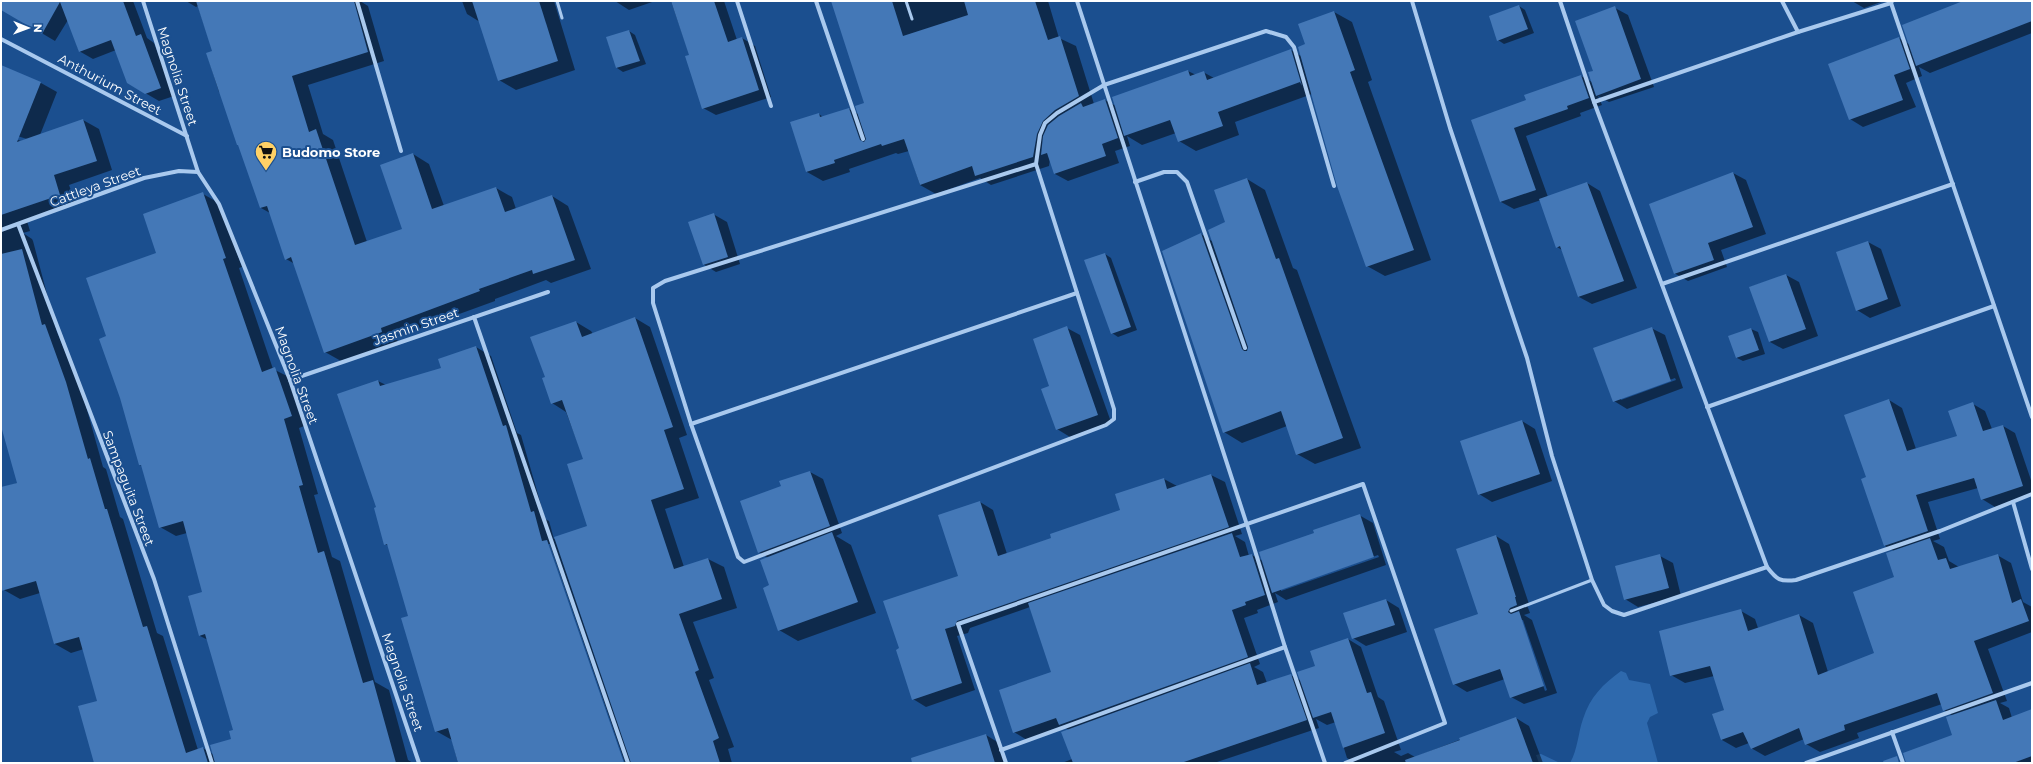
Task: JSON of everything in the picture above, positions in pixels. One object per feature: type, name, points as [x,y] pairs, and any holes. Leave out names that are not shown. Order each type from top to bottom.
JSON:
[{"type":"street","name":"Magnolia Street","points":[[143,1],[188,136],[198,172],[219,204],[290,380],[419,763]]},
{"type":"street","points":[[358,1],[401,151]]},
{"type":"street","points":[[737,1],[771,106]]},
{"type":"street","points":[[816,1],[863,139]]},
{"type":"street","points":[[1076,1],[1247,525],[1284,647],[1325,763]]},
{"type":"street","points":[[1412,1],[1450,128],[1527,358],[1552,456],[1592,580],[1604,605],[1612,612],[1624,615],[1767,567]]},
{"type":"street","points":[[1560,1],[1594,102],[1767,567],[1776,578],[1785,582],[1796,580],[1940,531],[2032,494]]},
{"type":"street","points":[[1782,1],[1798,32]]},
{"type":"street","points":[[1594,102],[1798,32],[1892,2],[2032,418]]},
{"type":"street","points":[[1036,164],[665,281],[654,288],[653,303],[691,424],[738,557],[744,562],[1106,425],[1114,419],[1114,409],[1036,164],[1040,135],[1045,123],[1056,113],[1104,86],[1266,31],[1286,37],[1294,47],[1334,186]]},
{"type":"street","name":"Anthurium Street","points":[[1,39],[188,136]]},
{"type":"street","name":"Cattleya Street","points":[[1,230],[144,178],[178,171],[198,172]]},
{"type":"street","points":[[1135,182],[1164,172],[1177,172],[1187,182],[1245,348]]},
{"type":"street","points":[[1662,284],[1952,184]]},
{"type":"street","name":"Sampaguita Street","points":[[18,224],[154,579],[212,763]]},
{"type":"street","name":"Jasmin Street","points":[[290,380],[548,292]]},
{"type":"street","points":[[691,424],[1078,293]]},
{"type":"street","points":[[1708,407],[1994,306]]},
{"type":"street","points":[[474,317],[628,763]]},
{"type":"street","points":[[1006,763],[958,624],[1363,484],[1445,723],[1345,763]]},
{"type":"street","points":[[2013,502],[2032,568]]},
{"type":"street","points":[[1001,750],[1284,647]]},
{"type":"street","points":[[1806,763],[2032,683]]},
{"type":"street","points":[[1892,732],[1903,763]]},
{"type":"lane","points":[[557,1],[562,18]]},
{"type":"lane","points":[[906,1],[912,19]]},
{"type":"lane","points":[[1511,611],[1592,580]]},
{"type":"shaded area","points":[[1621,671],[1626,673],[1629,680],[1650,684],[1658,713],[1650,717],[1647,723],[1658,763],[1570,763],[1575,752],[1581,724],[1589,704],[1603,686]]},
{"type":"shaded area","points":[[1541,754],[1560,763],[1539,763],[1536,755]]},
{"type":"building","points":[[1,1],[123,1],[136,36],[141,34],[161,88],[145,94],[127,83],[111,40],[79,52],[60,2],[42,34],[1,10]]},
{"type":"building","points":[[196,1],[354,1],[368,52],[292,76],[309,132],[316,129],[355,245],[402,229],[380,165],[413,153],[432,209],[496,187],[505,212],[552,195],[575,260],[533,274],[532,270],[479,289],[480,291],[381,328],[382,332],[324,353],[291,257],[285,260],[267,206],[260,208],[237,145],[206,53],[212,51]]},
{"type":"building","points":[[472,1],[539,1],[558,61],[498,81]]},
{"type":"building","points":[[671,1],[714,1],[728,42],[742,37],[759,90],[702,109],[685,56],[689,55]]},
{"type":"building","points":[[831,1],[892,1],[903,36],[968,15],[964,1],[1035,1],[1048,40],[1060,36],[1079,96],[1055,110],[1043,121],[1037,134],[1033,157],[975,176],[972,166],[920,185],[904,139],[882,146],[881,144],[834,160],[835,163],[806,172],[790,122],[819,113],[820,117],[849,108],[860,140],[864,142],[866,139],[855,106],[864,103]]},
{"type":"building","points":[[1963,1],[2032,1],[2032,21],[1916,66],[1902,25]]},
{"type":"building","points":[[1519,5],[1528,29],[1497,41],[1489,16]]},
{"type":"building","points":[[1615,6],[1641,79],[1596,96],[1588,72],[1593,71],[1575,21]]},
{"type":"building","points":[[1334,11],[1355,70],[1350,72],[1414,250],[1366,267],[1337,186],[1298,47],[1305,44],[1298,24]]},
{"type":"building","points":[[629,30],[640,61],[616,68],[606,37]]},
{"type":"building","points":[[1899,37],[1910,69],[1894,75],[1903,100],[1849,120],[1828,64]]},
{"type":"building","points":[[1291,49],[1302,86],[1300,82],[1218,112],[1223,126],[1178,142],[1170,120],[1124,136],[1112,97],[1188,70],[1190,76],[1204,71],[1207,80]]},
{"type":"building","points":[[1,65],[41,82],[17,142],[83,119],[97,161],[54,175],[60,195],[1,215]]},
{"type":"building","points":[[1581,75],[1589,98],[1567,106],[1568,109],[1514,128],[1536,190],[1500,202],[1471,120],[1526,100],[1524,95]]},
{"type":"building","points":[[1105,99],[1118,138],[1102,144],[1106,156],[1054,174],[1047,153],[1041,155],[1043,136],[1048,125],[1059,116],[1081,103],[1083,107]]},
{"type":"building","points":[[1733,172],[1753,227],[1708,243],[1714,260],[1674,274],[1649,204]]},
{"type":"building","points":[[1247,178],[1276,259],[1279,258],[1343,438],[1296,455],[1281,411],[1223,433],[1162,251],[1201,233],[1242,349],[1247,351],[1248,347],[1208,230],[1225,222],[1214,190]]},
{"type":"building","points":[[1587,182],[1624,281],[1578,297],[1560,246],[1556,248],[1539,199]]},
{"type":"building","points":[[203,192],[226,258],[223,259],[262,372],[275,367],[292,416],[284,419],[303,485],[299,486],[318,553],[324,551],[363,683],[373,680],[396,763],[215,763],[210,745],[231,739],[229,731],[233,730],[205,634],[199,636],[188,596],[202,592],[183,521],[159,528],[120,398],[99,339],[106,336],[86,278],[156,253],[143,214]]},
{"type":"building","points":[[714,213],[728,257],[703,265],[688,222]]},
{"type":"building","points":[[1868,241],[1888,299],[1856,311],[1836,252]]},
{"type":"building","points":[[22,249],[42,325],[45,324],[66,382],[88,459],[90,458],[105,509],[107,509],[143,627],[147,626],[186,753],[203,747],[208,763],[94,763],[78,706],[97,701],[79,637],[54,644],[36,581],[1,591],[1,487],[17,483],[1,426],[1,254]]},
{"type":"building","points":[[1105,253],[1131,327],[1111,334],[1084,260]]},
{"type":"building","points":[[1786,274],[1806,329],[1769,342],[1749,287]]},
{"type":"building","points":[[635,317],[673,427],[664,430],[684,489],[651,500],[674,569],[708,558],[722,599],[679,614],[699,670],[695,672],[719,738],[713,741],[720,763],[631,763],[554,537],[587,526],[567,464],[583,459],[562,400],[551,404],[542,378],[545,377],[530,337],[576,321],[582,337]]},
{"type":"building","points":[[1067,326],[1098,415],[1056,430],[1041,389],[1049,386],[1033,339]]},
{"type":"building","points":[[1652,327],[1671,381],[1613,402],[1593,348]]},
{"type":"building","points":[[1751,328],[1759,350],[1736,358],[1728,336]]},
{"type":"building","points":[[476,346],[503,426],[506,425],[531,512],[534,511],[542,541],[547,540],[624,763],[458,763],[448,728],[435,732],[401,618],[408,616],[387,544],[384,545],[374,508],[376,507],[337,394],[378,380],[380,386],[441,368],[438,359]]},
{"type":"building","points":[[1889,399],[1907,451],[1957,436],[1948,411],[1973,402],[1983,431],[2003,425],[2023,486],[1981,500],[1974,478],[1916,495],[1928,531],[1884,546],[1861,479],[1866,477],[1844,415]]},
{"type":"building","points":[[1522,420],[1540,474],[1478,495],[1460,441]]},
{"type":"building","points":[[810,471],[830,526],[758,553],[740,501],[781,486],[779,481]]},
{"type":"building","points":[[1211,474],[1229,527],[957,621],[955,626],[945,629],[962,683],[912,700],[896,650],[899,648],[883,601],[958,576],[938,515],[980,501],[998,556],[1051,538],[1050,534],[1120,510],[1115,494],[1164,478],[1167,489]]},
{"type":"building","points":[[1360,514],[1374,557],[1272,593],[1259,552],[1314,533],[1313,530]]},
{"type":"building","points":[[832,532],[858,602],[778,631],[763,588],[769,585],[760,560]]},
{"type":"building","points":[[1232,533],[1240,557],[1252,554],[1265,595],[1245,602],[1246,605],[1232,610],[1248,657],[1059,725],[1056,718],[1013,733],[999,690],[1051,672],[1028,603]]},
{"type":"building","points":[[1496,535],[1516,597],[1517,605],[1510,608],[1508,612],[1511,614],[1519,611],[1544,686],[1510,698],[1500,669],[1453,685],[1434,629],[1478,614],[1456,549]]},
{"type":"building","points":[[1930,538],[1938,560],[1946,558],[1950,569],[1998,554],[2012,603],[2021,599],[2029,621],[1974,641],[1993,693],[1943,711],[1937,693],[1844,725],[1845,730],[1805,745],[1799,728],[1751,749],[1743,732],[1721,740],[1712,714],[1724,710],[1710,666],[1670,676],[1659,631],[1741,609],[1748,631],[1799,614],[1818,675],[1874,653],[1853,592],[1894,577],[1886,553]]},
{"type":"building","points":[[1660,554],[1669,588],[1624,600],[1615,566]]},
{"type":"building","points":[[1386,599],[1395,625],[1352,639],[1343,613]]},
{"type":"building","points":[[1348,638],[1367,693],[1371,692],[1385,733],[1343,748],[1331,712],[1313,718],[1297,672],[1315,666],[1310,651]]},
{"type":"building","points":[[1250,663],[1257,685],[1291,674],[1307,720],[1181,763],[1073,763],[1061,732]]},
{"type":"building","points":[[1996,700],[2003,720],[2032,709],[2032,756],[2013,763],[1906,763],[1903,753],[1952,735],[1946,717]]},
{"type":"building","points":[[1516,717],[1533,763],[1406,763],[1405,760],[1460,740],[1459,738]]},
{"type":"building","points":[[986,734],[995,763],[912,763],[911,758]]},
{"type":"building","points":[[1897,756],[1899,763],[1884,763],[1883,761]]},
{"type":"place","name":"Budomo Store","points":[[266,172]]}]
